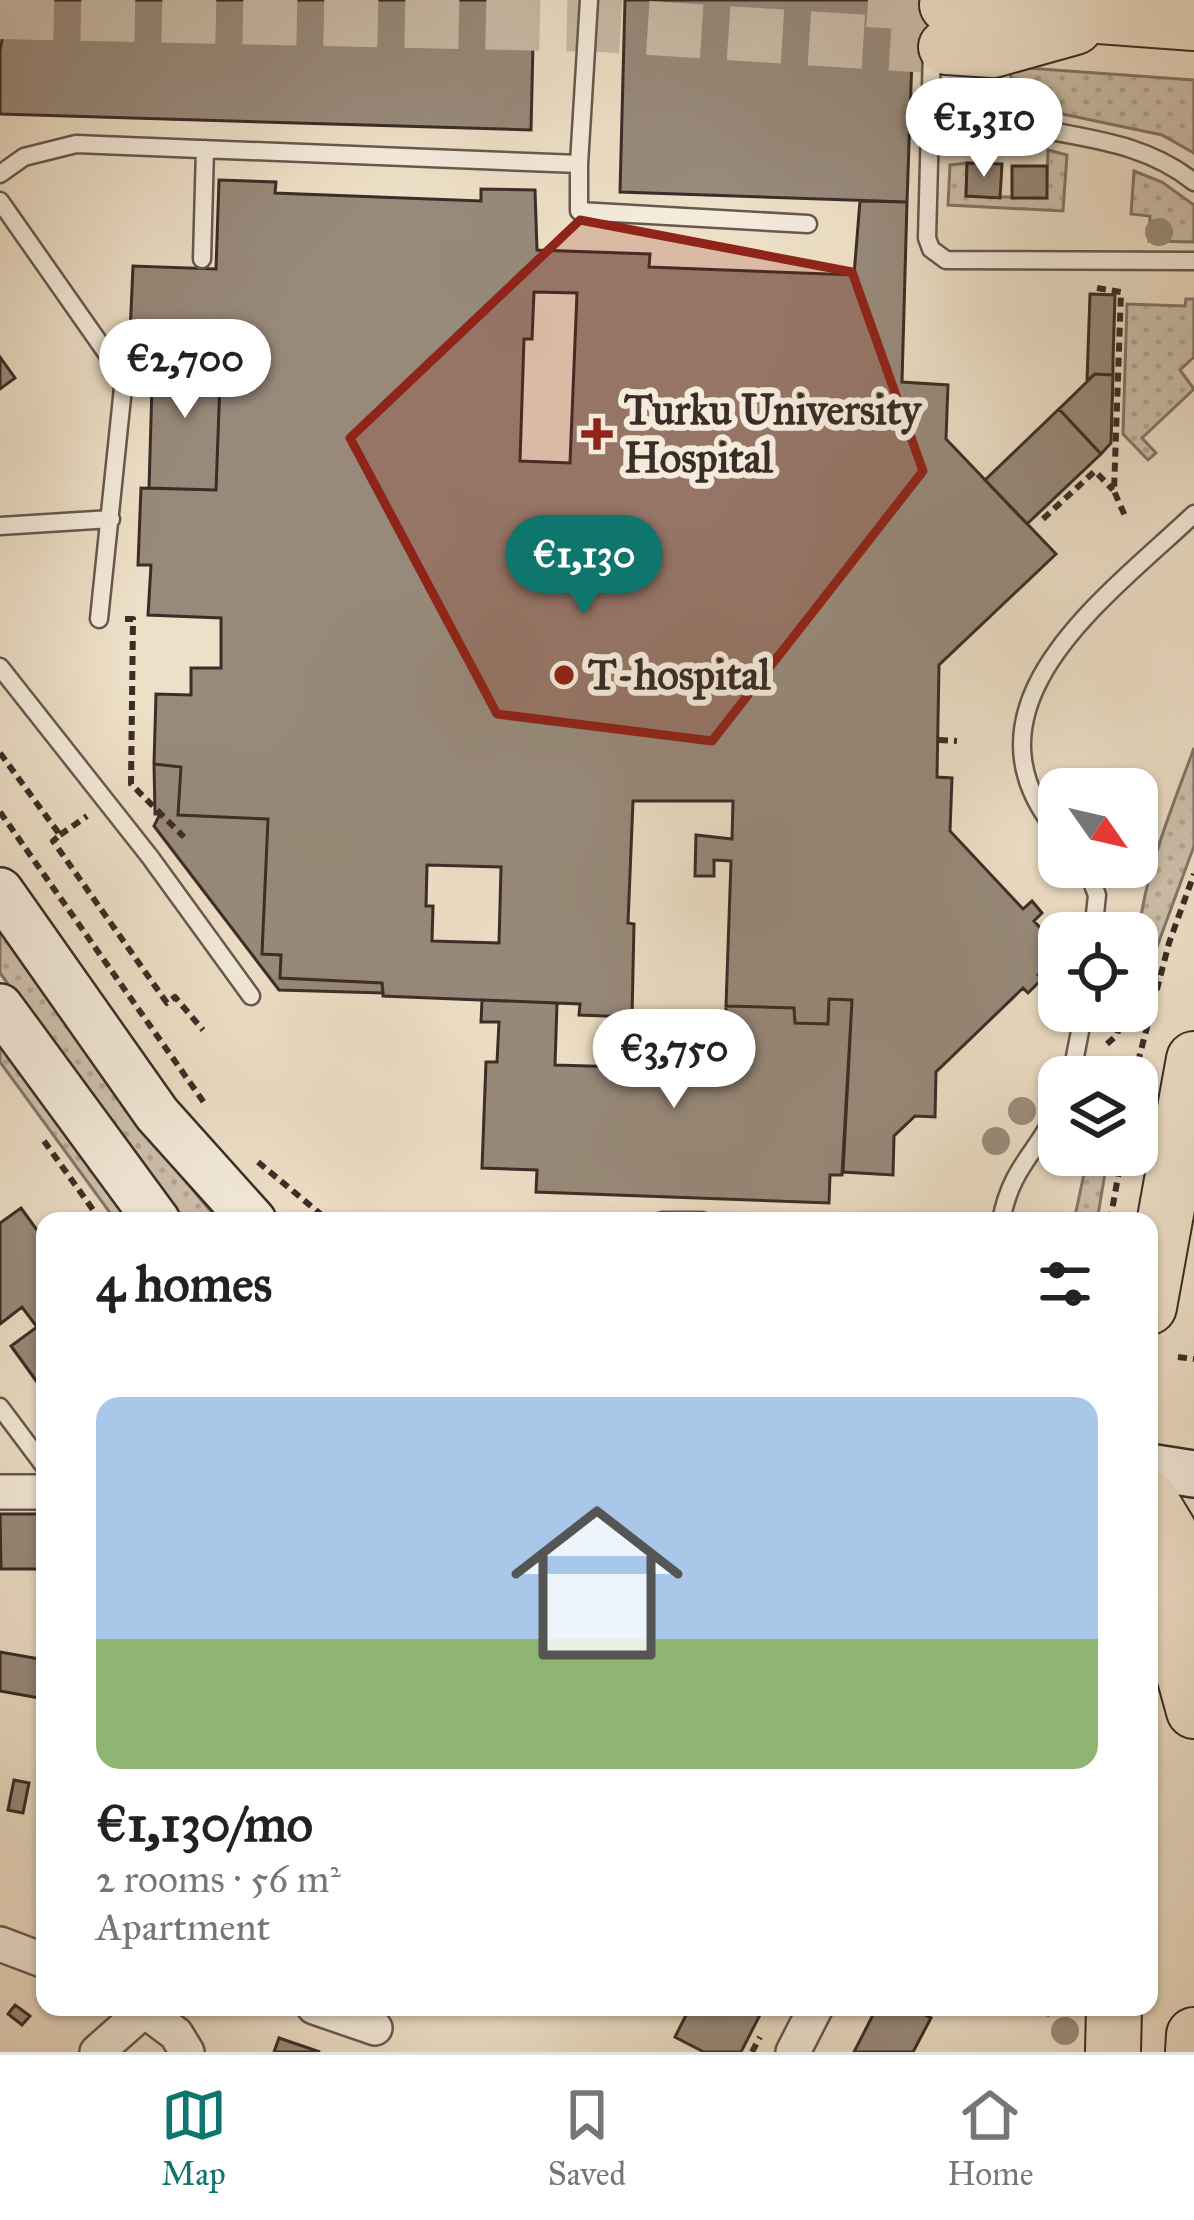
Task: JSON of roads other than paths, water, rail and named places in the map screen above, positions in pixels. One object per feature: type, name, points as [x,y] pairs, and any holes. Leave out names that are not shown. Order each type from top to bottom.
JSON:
[{"type":"highway","points":[[942,17],[1056,6],[1194,23]]},
{"type":"highway","points":[[942,17],[993,50],[1112,16]]},
{"type":"highway","points":[[1158,1214],[1173,1058]]},
{"type":"highway","points":[[1165,1523],[1172,1631],[1194,1711]]},
{"type":"highway","points":[[1113,2052],[1114,2016]]},
{"type":"highway","points":[[1193,2052],[1194,2035]]},
{"type":"main road","points":[[0,891],[157,1114],[245,1212]]},
{"type":"main road","points":[[0,1007],[150,1212]]},
{"type":"main road","points":[[1158,1468],[1194,1474]]},
{"type":"street","points":[[0,1492],[36,1492]]},
{"type":"street","points":[[0,1944],[36,1958]]},
{"type":"street","points":[[97,2052],[135,2016]]},
{"type":"street","points":[[154,2016],[176,2034],[188,2052]]},
{"type":"street","points":[[340,2016],[375,2028]]},
{"type":"street","points":[[793,2052],[811,2016]]},
{"type":"lane","points":[[589,0],[579,211],[808,224]]},
{"type":"lane","points":[[942,17],[927,238],[931,249],[946,260],[1194,261]]},
{"type":"lane","points":[[956,105],[1011,122],[1117,141],[1173,165],[1194,182]]},
{"type":"lane","points":[[0,174],[24,157],[76,144],[579,164]]},
{"type":"lane","points":[[202,260],[205,149]]},
{"type":"lane","points":[[0,201],[124,378],[99,619]]},
{"type":"lane","points":[[1038,805],[1022,756],[1022,729],[1054,652],[1076,625],[1194,514]]},
{"type":"lane","points":[[0,526],[112,519]]},
{"type":"lane","points":[[0,667],[150,857],[251,996]]},
{"type":"lane","points":[[150,857],[176,842]]},
{"type":"lane","points":[[1004,1212],[1014,1175],[1038,1145]]},
{"type":"lane","points":[[0,1407],[36,1457]]},
{"type":"lane","points":[[0,1445],[25,1444]]},
{"type":"tunnel","points":[[868,0],[947,5]]},
{"type":"tunnel","points":[[0,12],[602,25],[946,47]]},
{"type":"place","name":"Turku University Hospital","points":[[597,434]]},
{"type":"place","name":"T-hospital","points":[[564,675]]}]
